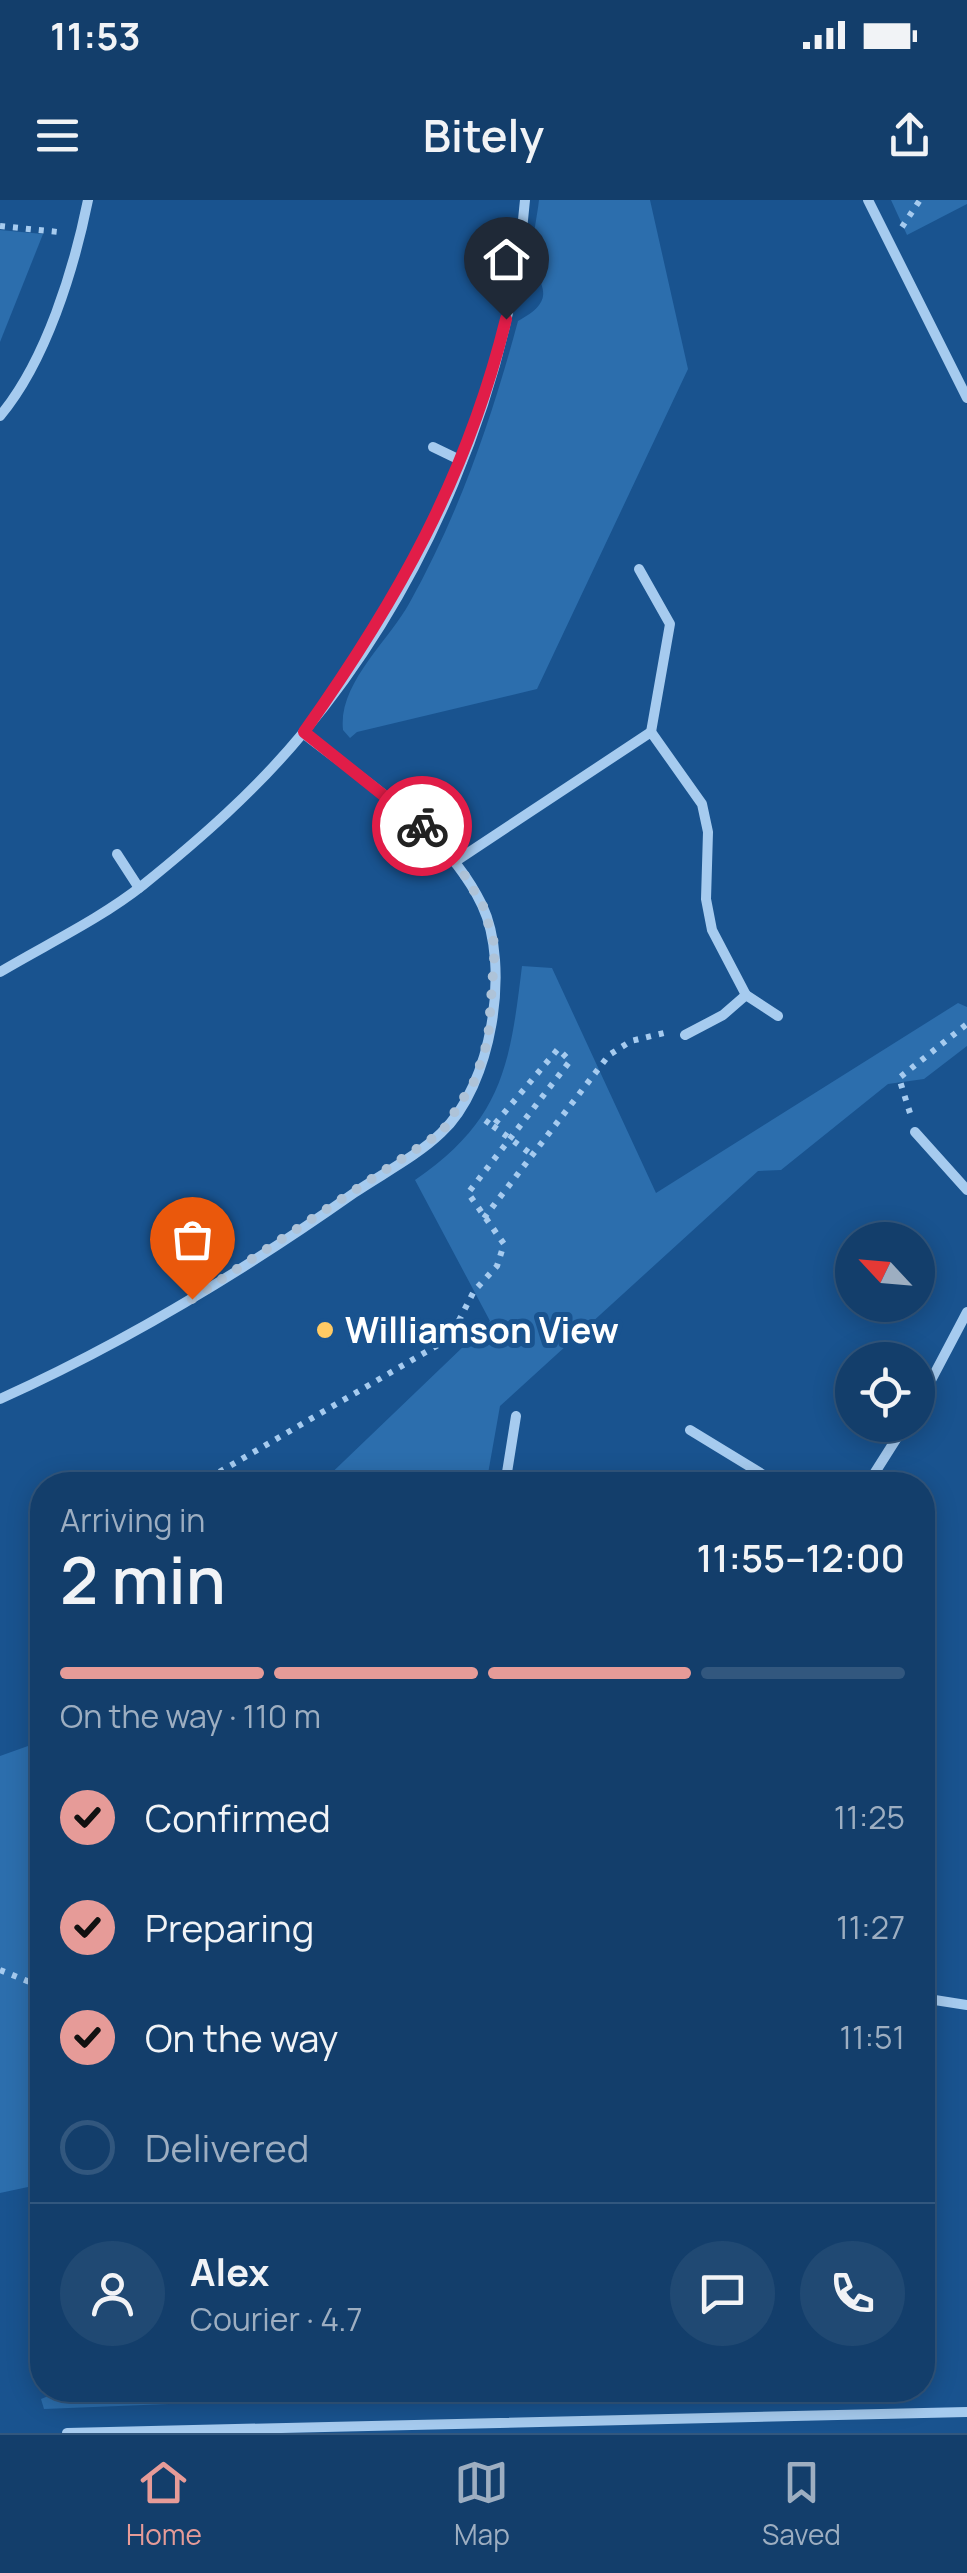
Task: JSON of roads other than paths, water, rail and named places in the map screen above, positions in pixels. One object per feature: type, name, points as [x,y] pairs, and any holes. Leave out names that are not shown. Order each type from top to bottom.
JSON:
[{"type":"street","points":[[0,416],[49,329],[81,234],[88,200]]},
{"type":"street","points":[[0,972],[140,888],[234,807],[304,732],[371,638],[424,545],[462,461],[491,378],[508,308],[525,200]]},
{"type":"street","points":[[868,200],[967,398]]},
{"type":"street","points":[[433,447],[462,461]]},
{"type":"street","points":[[639,569],[670,624],[651,732],[702,804],[708,832],[706,898],[712,930],[746,994],[778,1016]]},
{"type":"street","points":[[0,1399],[59,1372],[192,1299],[295,1234],[442,1132],[462,1103],[488,1040],[495,946],[483,906],[456,861],[422,826],[304,732]]},
{"type":"street","points":[[456,861],[651,732]]},
{"type":"street","points":[[117,854],[140,888]]},
{"type":"street","points":[[686,1036],[723,1015],[746,994]]},
{"type":"street","points":[[915,1132],[967,1190]]},
{"type":"street","points":[[935,1372],[967,1312]]},
{"type":"street","points":[[507,1472],[516,1416]]},
{"type":"street","points":[[690,1430],[759,1472]]},
{"type":"street","points":[[875,1472],[894,1442]]},
{"type":"street","points":[[935,2000],[967,2006]]},
{"type":"street","points":[[67,2433],[400,2429],[967,2412]]},
{"type":"street","points":[[763,2416],[764,2433]]},
{"type":"place","name":"Williamson View","points":[[325,1330]]}]
